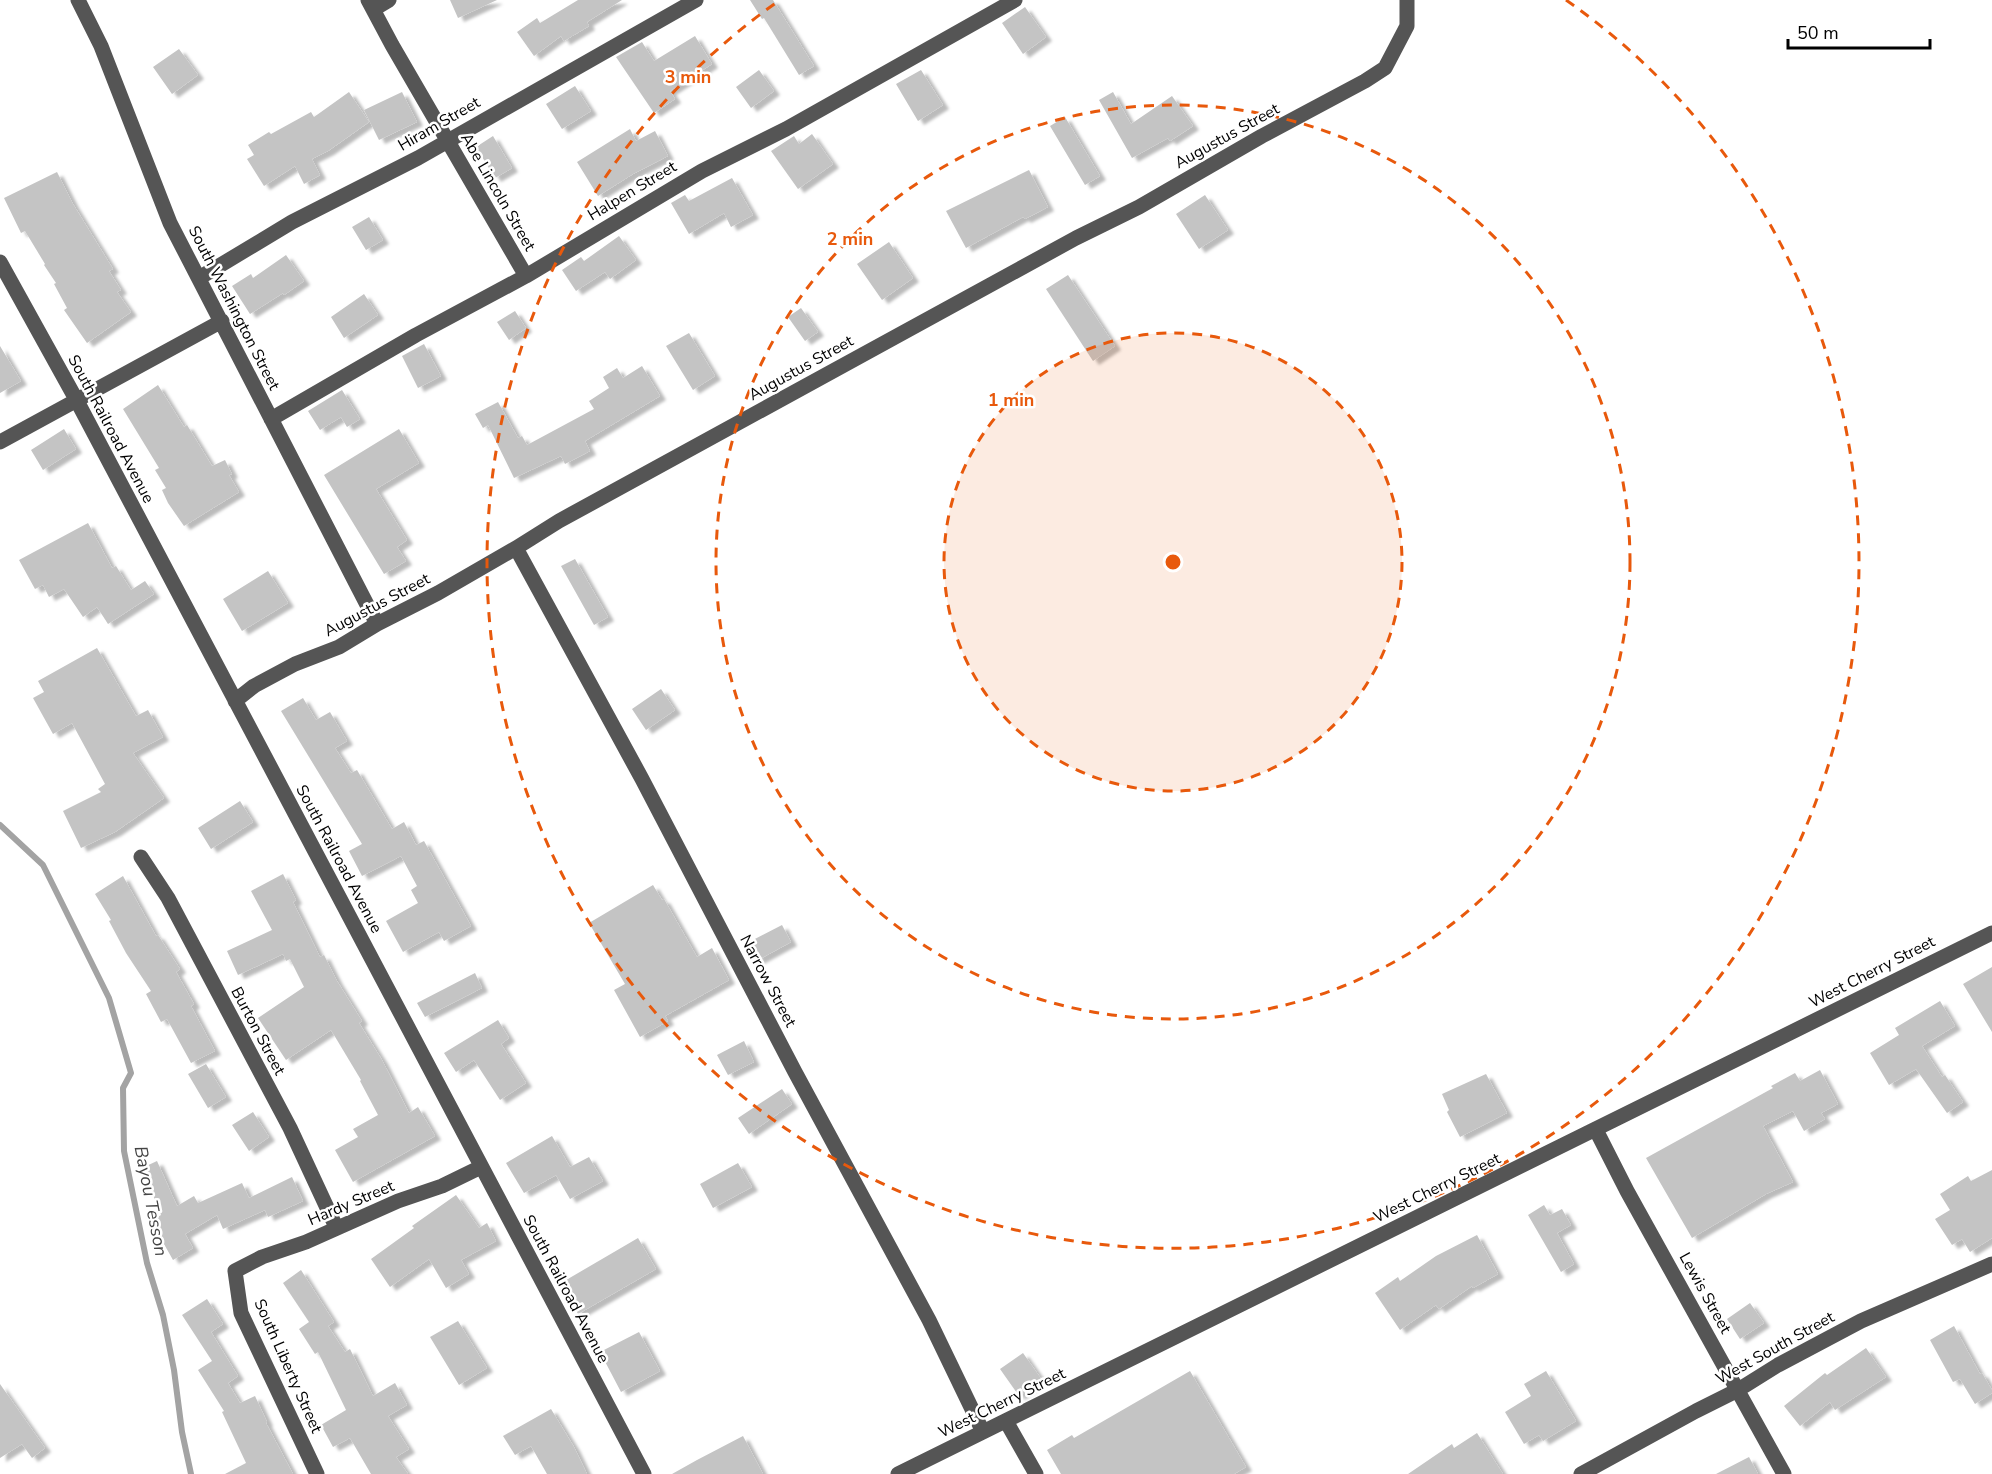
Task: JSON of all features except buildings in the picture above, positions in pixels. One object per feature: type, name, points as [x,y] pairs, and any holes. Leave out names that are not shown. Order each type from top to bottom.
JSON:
[{"type":"street","name":"South Washington Street","points":[[78,0],[101,46],[170,223],[378,624]]},
{"type":"street","points":[[371,5],[389,0]]},
{"type":"street","name":"Hiram Street","points":[[199,278],[292,222],[376,180],[696,0]]},
{"type":"street","name":"Halpen Street","points":[[271,418],[416,335],[526,276],[702,171],[786,129],[1015,0]]},
{"type":"street","name":"Augustus Street","points":[[235,701],[254,686],[295,663],[339,647],[516,548],[559,521],[1055,249],[1139,207],[1262,136],[1365,81],[1385,68],[1407,26],[1407,0]]},
{"type":"street","name":"Abe Lincoln Street","points":[[371,5],[526,276]]},
{"type":"street","name":"South Railroad Avenue","points":[[0,262],[77,401],[644,1474]]},
{"type":"street","points":[[0,442],[222,321]]},
{"type":"street","name":"Narrow Street","points":[[516,548],[642,779],[795,1072],[929,1320],[984,1432]]},
{"type":"street","name":"Burton Street","points":[[141,856],[168,898],[290,1128],[336,1227]]},
{"type":"street","name":"West Cherry Street","points":[[898,1474],[1992,933]]},
{"type":"street","name":"Lewis Street","points":[[1596,1130],[1627,1191],[1784,1474]]},
{"type":"street","name":"Hardy Street","points":[[235,1271],[262,1257],[306,1242],[398,1201],[442,1186],[481,1167]]},
{"type":"street","name":"West South Street","points":[[1581,1474],[1738,1390],[1778,1365],[1861,1322],[1992,1264]]},
{"type":"street","name":"South Liberty Street","points":[[235,1271],[241,1313],[317,1474]]},
{"type":"street","points":[[1006,1421],[1036,1474]]},
{"type":"waterway","name":"Bayou Tesson","points":[[0,825],[43,865],[109,998],[131,1073],[123,1088],[124,1151],[147,1263],[163,1315],[191,1474]]}]
